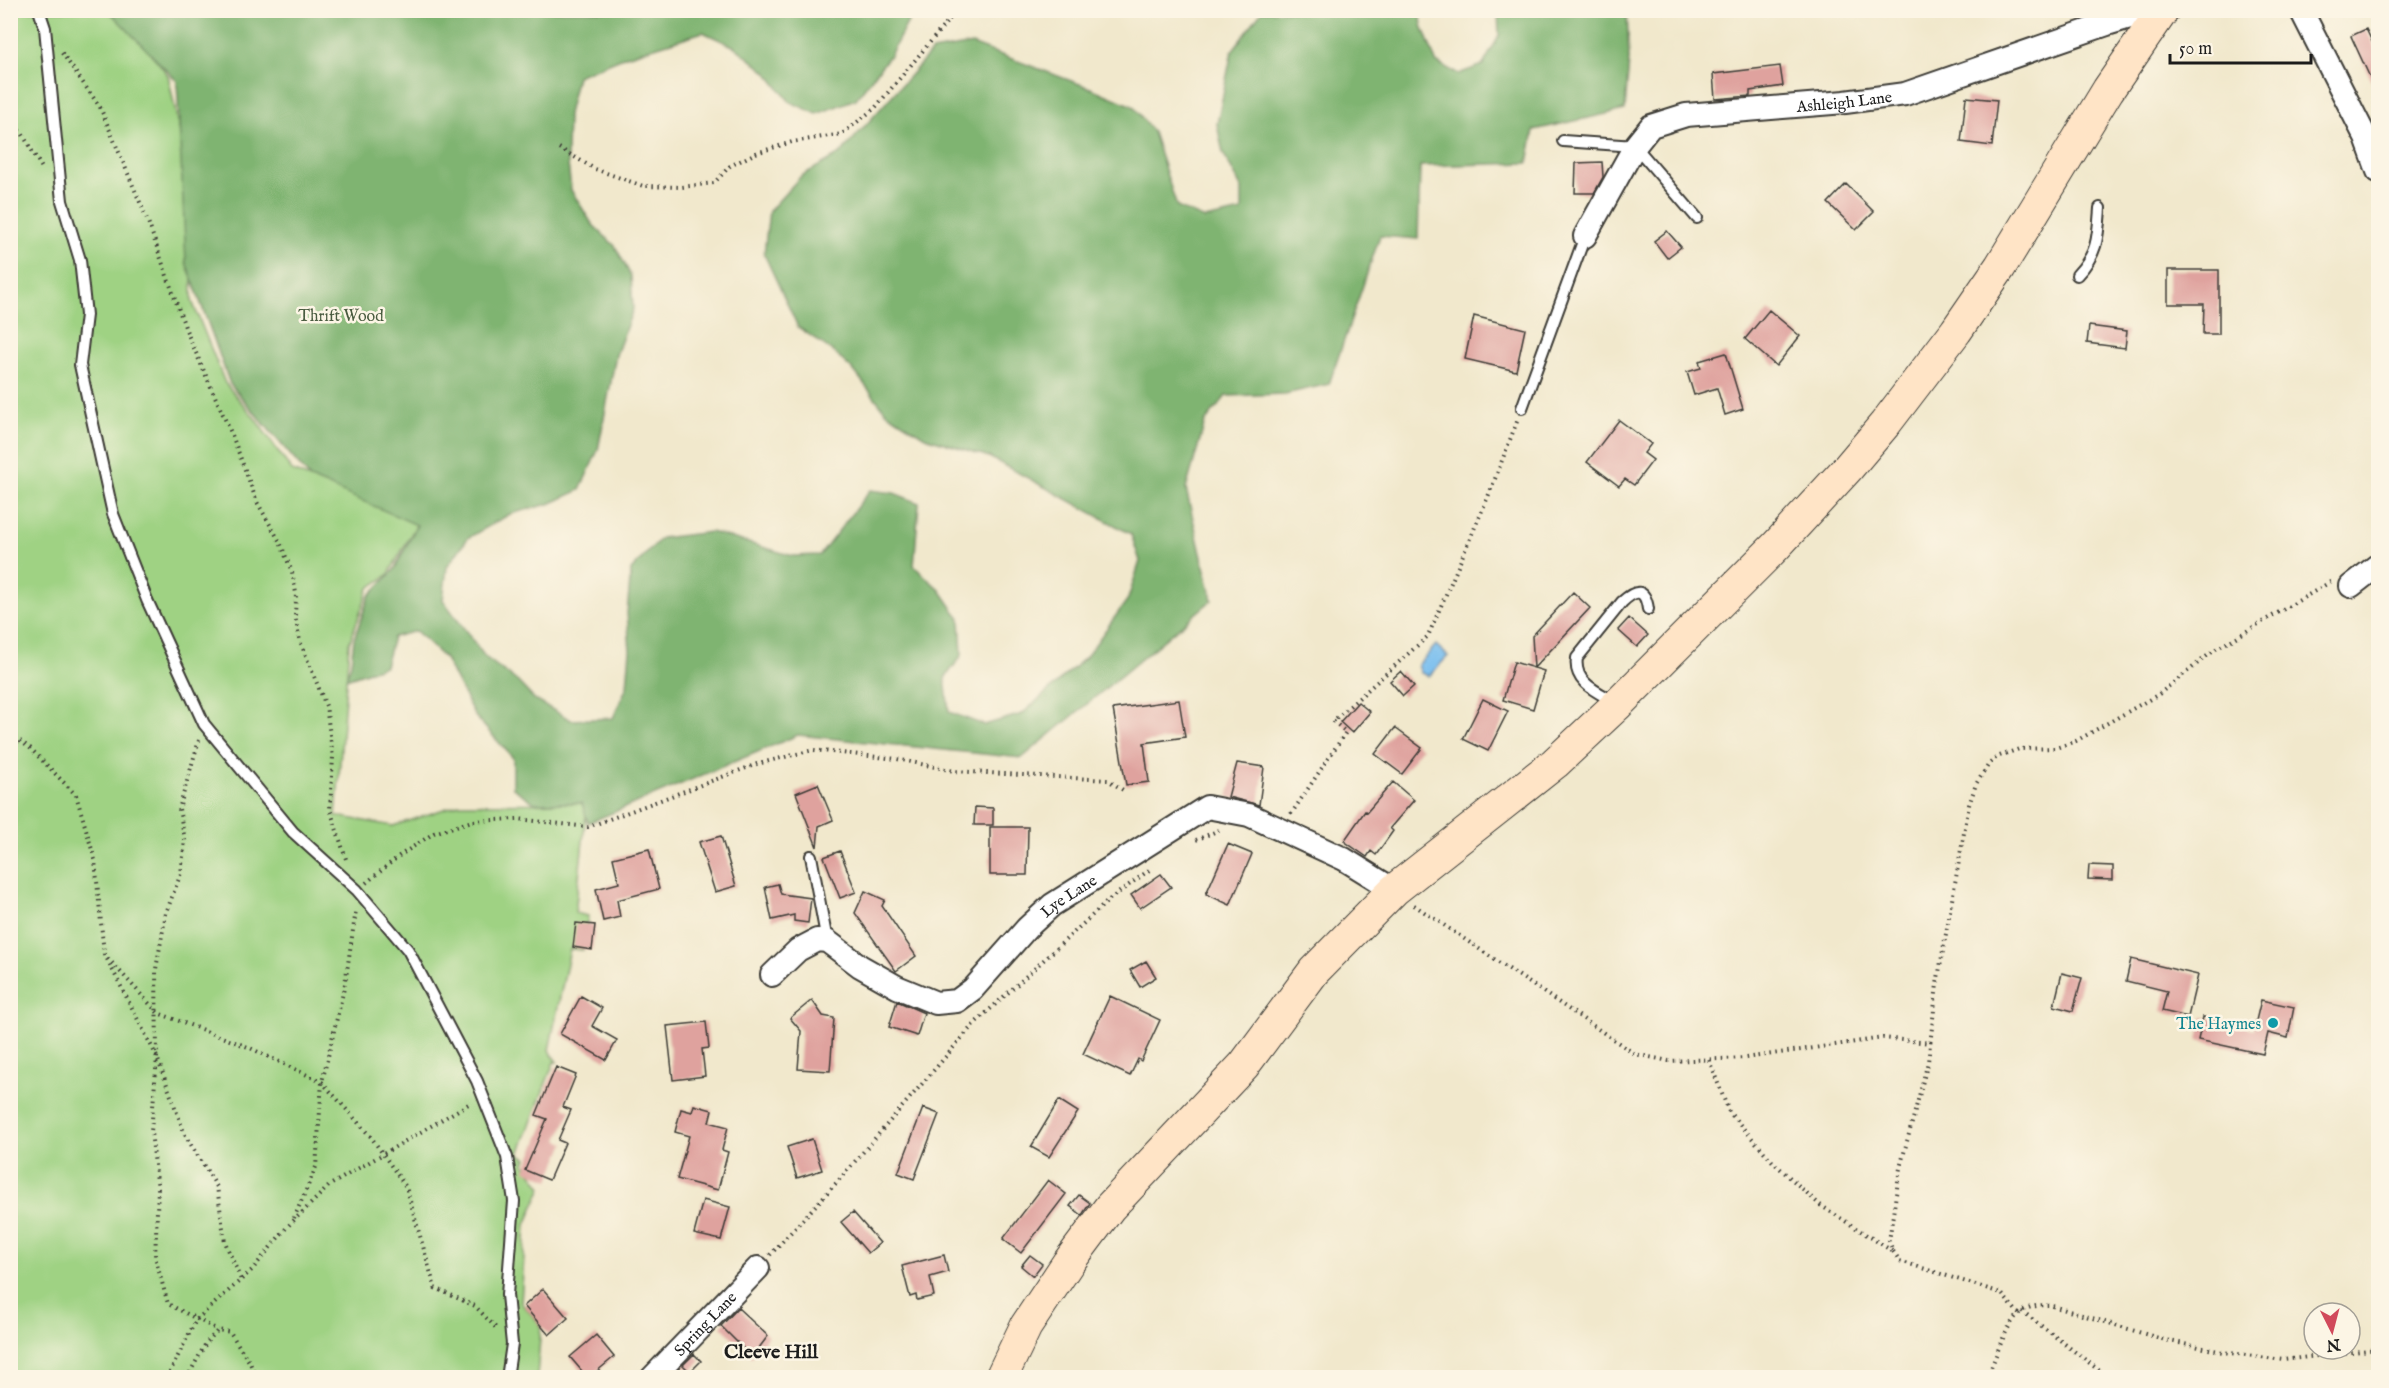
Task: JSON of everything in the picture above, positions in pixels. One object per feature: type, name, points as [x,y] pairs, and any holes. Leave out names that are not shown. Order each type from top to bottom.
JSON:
[{"type":"main road","points":[[1001,1377],[1026,1326],[1068,1263],[1110,1207],[1244,1065],[1314,971],[1394,890],[1555,763],[1618,704],[1776,546],[1847,470],[1886,424],[1956,331],[2000,267],[2108,90],[2163,10]]},
{"type":"street","name":"Ashleigh Lane","points":[[1585,236],[1635,146],[1651,126],[1686,115],[1845,102],[1905,94],[2153,10]]},
{"type":"street","points":[[2301,10],[2366,138],[2379,171]]},
{"type":"street","points":[[2344,582],[2379,565]]},
{"type":"street","name":"Lye Lane","points":[[827,941],[860,966],[897,987],[936,1003],[957,1001],[973,989],[1027,928],[1052,905],[1207,807],[1249,815],[1344,859],[1394,890]]},
{"type":"street","points":[[772,975],[798,950],[817,940],[827,941]]},
{"type":"street","name":"Spring Lane","points":[[651,1377],[758,1268]]},
{"type":"lane","points":[[39,10],[45,28],[62,201],[80,260],[86,315],[80,365],[113,513],[147,600],[204,724],[293,832],[357,890],[408,950],[483,1096],[507,1157],[514,1201],[507,1295],[512,1344],[507,1377]]},
{"type":"lane","points":[[1563,141],[1635,146],[1697,218]]},
{"type":"lane","points":[[2077,275],[2094,254],[2098,239],[2100,208]]},
{"type":"lane","points":[[1522,408],[1585,236]]},
{"type":"lane","points":[[1618,704],[1582,680],[1577,673],[1576,658],[1629,596],[1636,592],[1642,593],[1646,597],[1648,609]]},
{"type":"lane","points":[[811,856],[827,941]]},
{"type":"path","points":[[559,148],[595,169],[643,186],[682,188],[714,183],[730,166],[756,153],[792,142],[842,134],[875,108],[957,10]]},
{"type":"path","points":[[45,28],[100,107],[147,219],[186,330],[232,435],[257,502],[280,542],[292,572],[296,593],[295,616],[300,641],[326,706],[333,757],[330,809],[336,833],[357,890],[355,922],[345,984],[322,1082],[316,1167],[292,1222]]},
{"type":"path","points":[[10,122],[22,133],[62,201]]},
{"type":"path","points":[[1280,829],[1346,732],[1333,721],[1428,636],[1488,497],[1522,408]]},
{"type":"path","points":[[2109,1377],[2020,1312],[2001,1293],[1900,1261],[1889,1241],[1900,1168],[1928,1062],[1948,914],[1969,805],[1976,784],[1989,764],[1997,757],[2019,749],[2056,748],[2076,741],[2159,694],[2216,649],[2344,582]]},
{"type":"path","points":[[204,724],[179,809],[185,840],[181,873],[166,913],[156,969],[157,1057],[151,1132],[158,1189],[155,1257],[168,1304],[218,1330],[230,1332],[250,1363],[256,1377]]},
{"type":"path","points":[[10,734],[30,748],[76,795],[95,860],[104,954],[157,1057],[185,1135],[217,1187],[225,1242],[241,1280]]},
{"type":"path","points":[[357,890],[399,856],[434,833],[472,821],[518,819],[588,827],[757,764],[813,750],[897,759],[954,771],[1108,780],[1126,792]]},
{"type":"path","points":[[1189,843],[1249,815]]},
{"type":"path","points":[[758,1268],[838,1181],[973,1025],[1110,899],[1153,867]]},
{"type":"path","points":[[1419,910],[1635,1054],[1669,1061],[1745,1058],[1883,1038],[1930,1043]]},
{"type":"path","points":[[104,954],[158,1013],[248,1047],[322,1082],[371,1137],[406,1187],[435,1288],[475,1306],[512,1344]]},
{"type":"path","points":[[1709,1059],[1729,1112],[1774,1163],[1820,1205],[1893,1251]]},
{"type":"path","points":[[167,1377],[196,1320],[252,1270],[292,1222],[330,1185],[483,1096]]},
{"type":"path","points":[[1987,1377],[2011,1322],[2020,1312],[2035,1306],[2049,1305],[2165,1340],[2223,1352],[2283,1360],[2379,1349]]},
{"type":"path","points":[[187,1377],[206,1343],[218,1330]]},
{"type":"green space","points":[[10,11],[109,11],[132,28],[168,75],[191,186],[192,301],[225,383],[254,417],[292,471],[418,522],[388,575],[369,588],[349,644],[336,816],[393,826],[459,804],[582,803],[586,814],[575,913],[588,916],[583,950],[570,949],[549,1050],[557,1062],[554,1062],[519,1154],[527,1158],[525,1164],[542,1187],[526,1225],[521,1303],[541,1325],[537,1377],[11,1377]]},
{"type":"green space","name":"Thrift Wood","points":[[109,11],[916,11],[890,55],[856,99],[817,114],[790,102],[766,72],[735,47],[703,32],[626,56],[577,76],[568,114],[567,155],[571,190],[592,224],[615,246],[631,276],[633,309],[616,355],[598,450],[580,490],[549,504],[510,514],[468,538],[447,567],[443,600],[485,657],[517,681],[535,700],[571,720],[613,718],[627,686],[630,650],[627,613],[631,570],[661,538],[711,532],[793,556],[820,555],[870,490],[894,493],[919,503],[914,566],[940,590],[960,619],[962,655],[945,678],[949,712],[984,725],[1022,714],[1086,657],[1128,599],[1140,561],[1131,534],[989,457],[925,437],[886,412],[855,372],[831,350],[798,327],[764,254],[769,211],[801,176],[840,154],[932,51],[972,44],[1133,106],[1153,132],[1177,207],[1205,219],[1242,211],[1242,189],[1223,153],[1217,124],[1232,51],[1262,11],[1420,11],[1422,25],[1436,62],[1458,74],[1483,65],[1499,36],[1498,11],[1627,11],[1629,59],[1625,110],[1534,130],[1528,163],[1420,166],[1418,239],[1380,236],[1329,384],[1285,394],[1226,396],[1205,422],[1186,489],[1212,600],[1022,758],[798,735],[588,823],[582,803],[535,803],[513,788],[513,758],[475,716],[445,659],[416,631],[393,637],[385,666],[346,679],[354,639],[369,596],[394,570],[417,525],[310,478],[230,384],[186,262],[177,81]]},
{"type":"water","points":[[1436,645],[1448,656],[1429,676],[1421,673],[1418,665]]},
{"type":"building","points":[[2366,29],[2379,56],[2379,97],[2351,36]]},
{"type":"building","points":[[1780,66],[1783,86],[1750,91],[1750,96],[1715,99],[1713,74]]},
{"type":"building","points":[[1966,97],[1997,100],[1992,146],[1961,142]]},
{"type":"building","points":[[1602,162],[1603,177],[1594,193],[1575,193],[1576,163]]},
{"type":"building","points":[[1846,184],[1874,212],[1856,230],[1828,203]]},
{"type":"building","points":[[1667,231],[1681,247],[1667,258],[1654,241]]},
{"type":"building","points":[[2168,270],[2219,270],[2219,334],[2203,334],[2204,304],[2168,304]]},
{"type":"building","points":[[1769,310],[1800,336],[1776,366],[1745,339]]},
{"type":"building","points":[[1474,316],[1525,329],[1516,371],[1465,359]]},
{"type":"building","points":[[2089,326],[2127,331],[2125,348],[2087,343]]},
{"type":"building","points":[[1726,353],[1743,409],[1725,415],[1717,388],[1694,395],[1687,372],[1701,368],[1699,361]]},
{"type":"building","points":[[1619,420],[1651,444],[1644,453],[1653,460],[1634,485],[1625,479],[1619,486],[1587,462]]},
{"type":"building","points":[[1573,592],[1590,608],[1534,668],[1532,636]]},
{"type":"building","points":[[1629,618],[1648,635],[1637,647],[1618,630]]},
{"type":"building","points":[[1514,662],[1544,671],[1533,709],[1503,700]]},
{"type":"building","points":[[1401,671],[1414,686],[1403,696],[1390,681]]},
{"type":"building","points":[[1483,699],[1508,711],[1488,751],[1463,739]]},
{"type":"building","points":[[1179,700],[1185,737],[1144,743],[1149,782],[1126,785],[1113,709]]},
{"type":"building","points":[[1358,702],[1370,712],[1352,733],[1340,722]]},
{"type":"building","points":[[1395,728],[1422,748],[1402,774],[1375,754]]},
{"type":"building","points":[[1237,763],[1264,767],[1259,805],[1228,797]]},
{"type":"building","points":[[1393,782],[1414,800],[1390,828],[1393,831],[1376,855],[1371,851],[1367,857],[1344,841],[1365,811],[1367,812]]},
{"type":"building","points":[[818,784],[833,820],[819,826],[817,847],[796,793]]},
{"type":"building","points":[[975,807],[993,808],[993,825],[974,825]]},
{"type":"building","points":[[990,827],[1028,827],[1027,875],[990,875]]},
{"type":"building","points":[[721,836],[736,886],[715,892],[699,842]]},
{"type":"building","points":[[1228,844],[1252,854],[1230,905],[1206,894]]},
{"type":"building","points":[[649,849],[659,889],[617,900],[620,917],[603,921],[596,889],[619,883],[613,858]]},
{"type":"building","points":[[840,851],[856,892],[840,898],[824,857]]},
{"type":"building","points":[[2089,865],[2113,866],[2113,880],[2088,879]]},
{"type":"building","points":[[1161,874],[1171,887],[1140,908],[1131,895]]},
{"type":"building","points":[[778,884],[781,894],[811,898],[808,923],[794,921],[794,915],[772,920],[765,887]]},
{"type":"building","points":[[865,891],[885,900],[882,906],[916,956],[896,971],[855,913]]},
{"type":"building","points":[[576,923],[595,925],[592,950],[573,947]]},
{"type":"building","points":[[2131,959],[2198,975],[2188,1017],[2162,1011],[2167,991],[2126,981]]},
{"type":"building","points":[[1146,961],[1156,977],[1140,987],[1130,970]]},
{"type":"building","points":[[2062,973],[2082,978],[2073,1011],[2054,1006]]},
{"type":"building","points":[[581,996],[602,1008],[592,1026],[617,1040],[606,1060],[560,1034]]},
{"type":"building","points":[[1110,996],[1160,1020],[1141,1061],[1138,1059],[1130,1076],[1083,1054]]},
{"type":"building","points":[[812,1000],[823,1016],[834,1018],[830,1071],[798,1069],[801,1031],[790,1018]]},
{"type":"building","name":"The Haymes","points":[[2261,1000],[2294,1007],[2288,1038],[2268,1033],[2263,1054],[2198,1040],[2203,1017],[2254,1029]]},
{"type":"building","points":[[897,1001],[924,1013],[917,1036],[889,1027]]},
{"type":"building","points":[[706,1022],[709,1048],[702,1049],[705,1076],[673,1080],[667,1026]]},
{"type":"building","points":[[556,1067],[576,1075],[563,1107],[571,1110],[558,1140],[565,1143],[549,1180],[525,1170],[547,1119],[536,1115]]},
{"type":"building","points":[[1059,1100],[1078,1112],[1049,1157],[1031,1147]]},
{"type":"building","points":[[694,1105],[712,1110],[709,1122],[728,1127],[722,1150],[728,1152],[718,1190],[677,1179],[689,1136],[675,1132],[681,1109],[692,1112]]},
{"type":"building","points":[[923,1108],[939,1114],[914,1179],[898,1173]]},
{"type":"building","points":[[812,1139],[822,1170],[797,1178],[787,1147]]},
{"type":"building","points":[[1048,1180],[1066,1194],[1021,1253],[1003,1239]]},
{"type":"building","points":[[1079,1195],[1090,1203],[1082,1215],[1070,1206]]},
{"type":"building","points":[[703,1200],[730,1207],[721,1240],[694,1234]]},
{"type":"building","points":[[853,1212],[880,1243],[868,1253],[841,1222]]},
{"type":"building","points":[[944,1255],[948,1272],[930,1277],[934,1296],[917,1300],[916,1295],[910,1297],[902,1266]]},
{"type":"building","points":[[1030,1255],[1042,1264],[1033,1276],[1021,1266]]},
{"type":"building","points":[[543,1289],[568,1318],[549,1335],[524,1306]]},
{"type":"building","points":[[738,1308],[768,1336],[752,1357],[721,1326]]},
{"type":"building","points":[[596,1335],[614,1357],[587,1377],[570,1357]]},
{"type":"building","points":[[694,1354],[701,1361],[690,1372],[683,1365]]},
{"type":"place","name":"The Haymes","points":[[2273,1023]]},
{"type":"district","name":"Cleeve Hill","points":[[771,1351]]}]
